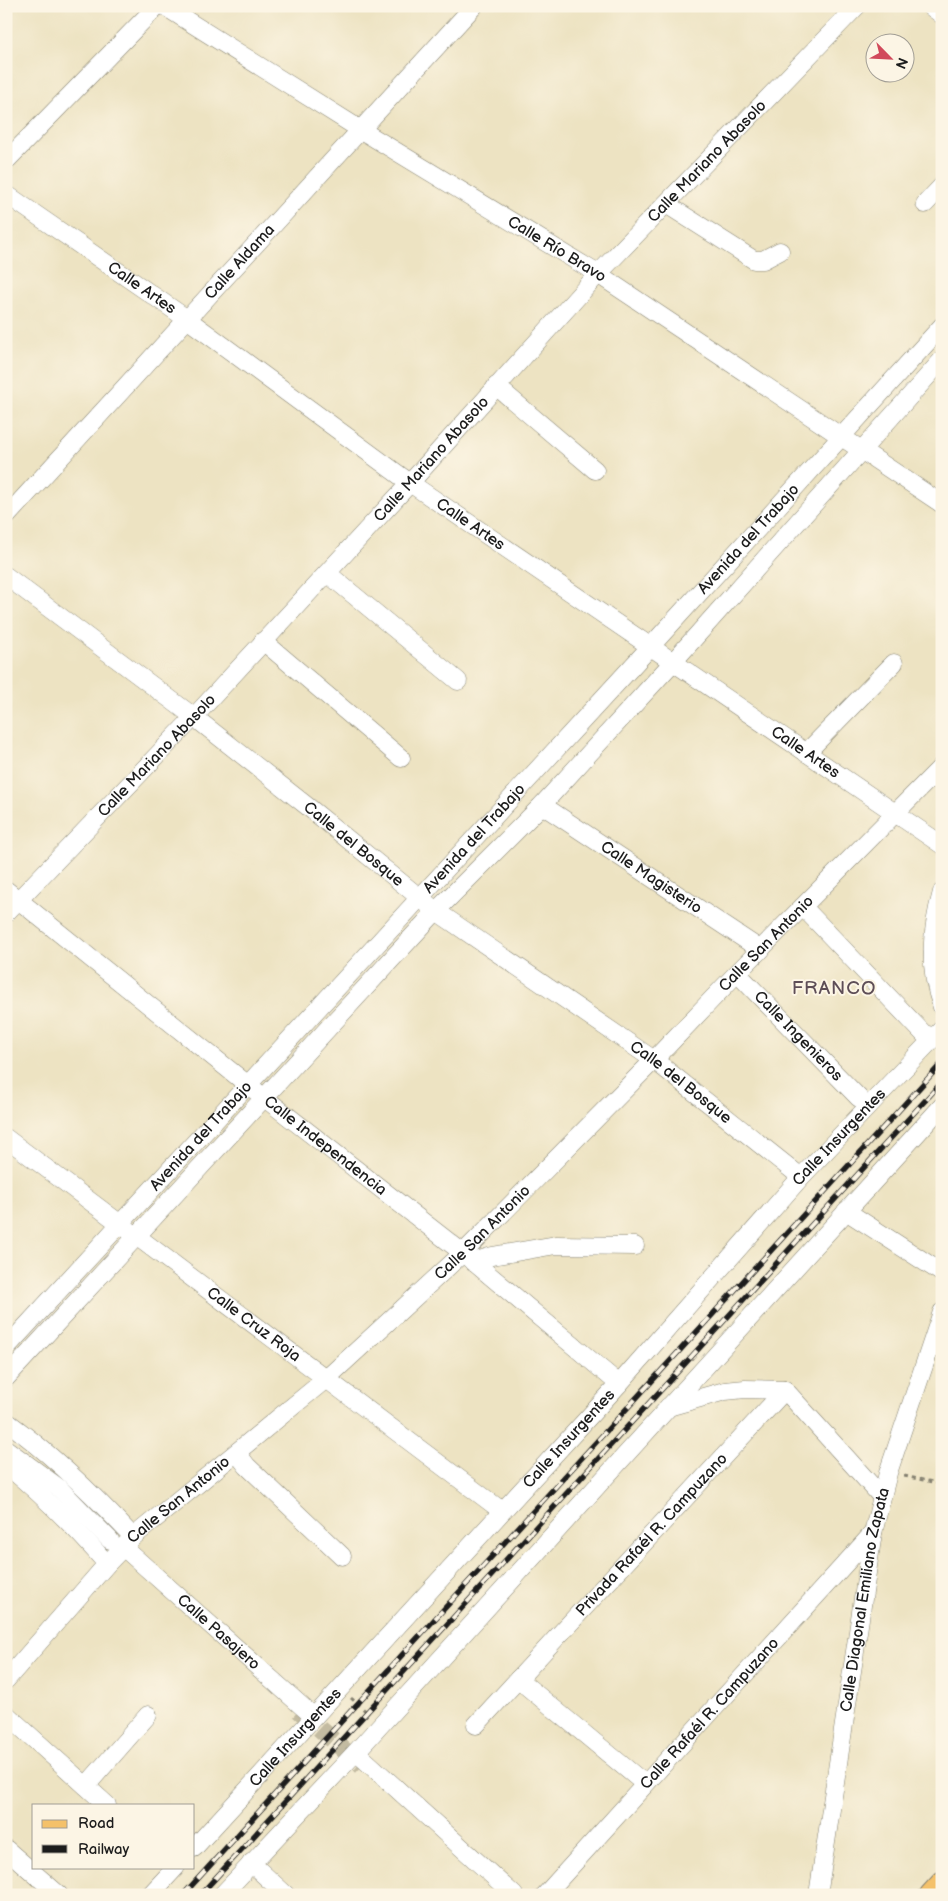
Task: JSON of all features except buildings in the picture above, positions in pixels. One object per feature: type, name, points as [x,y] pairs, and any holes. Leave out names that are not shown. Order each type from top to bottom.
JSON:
[{"type":"main road","points":[[930,1895],[942,1882]]},
{"type":"street","points":[[6,160],[157,6]]},
{"type":"street","name":"Calle Río Bravo","points":[[164,6],[361,130],[598,274],[942,504]]},
{"type":"street","name":"Calle Aldama","points":[[6,517],[474,6]]},
{"type":"street","name":"Calle Mariano Abasolo","points":[[6,913],[12,895],[194,717],[410,483],[598,274],[857,6]]},
{"type":"street","points":[[930,6],[942,14]]},
{"type":"street","points":[[925,204],[942,186]]},
{"type":"street","name":"Calle Artes","points":[[6,194],[187,319],[410,483],[942,845]]},
{"type":"street","points":[[666,204],[754,260],[763,260],[780,251]]},
{"type":"street","name":"Avenida del Trabajo","points":[[6,1348],[942,326]]},
{"type":"street","name":"Avenida del Trabajo","points":[[6,1378],[436,911],[542,805],[673,662],[942,360]]},
{"type":"street","points":[[496,386],[595,470]]},
{"type":"street","points":[[327,573],[458,681]]},
{"type":"street","name":"Calle del Bosque","points":[[6,576],[194,717],[420,896],[436,911],[654,1060],[801,1177]]},
{"type":"street","points":[[263,641],[401,758]]},
{"type":"street","points":[[806,753],[894,663]]},
{"type":"street","name":"Calle San Antonio","points":[[7,1678],[107,1564],[122,1541],[237,1453],[468,1258],[654,1060],[942,766]]},
{"type":"street","name":"Calle Magisterio","points":[[542,805],[761,950]]},
{"type":"street","points":[[942,892],[936,911],[932,938],[932,967],[942,1008]]},
{"type":"street","name":"Calle Independencia","points":[[12,895],[248,1085],[468,1258],[620,1384]]},
{"type":"street","points":[[803,907],[935,1034]]},
{"type":"street","name":"Calle Ingenieros","points":[[737,974],[859,1098]]},
{"type":"street","name":"Calle Insurgentes","points":[[195,1847],[620,1384],[801,1177],[935,1034]]},
{"type":"street","points":[[222,1895],[356,1752],[942,1106]]},
{"type":"street","name":"Calle Cruz Roja","points":[[6,1138],[502,1511]]},
{"type":"street","points":[[846,1211],[942,1273]]},
{"type":"street","points":[[468,1258],[492,1256],[556,1245],[635,1246]]},
{"type":"street","name":"Calle Diagonal Emiliano Zapata","points":[[818,1895],[873,1532],[888,1473],[942,1312]]},
{"type":"street","points":[[705,1367],[725,1391]]},
{"type":"street","points":[[668,1407],[725,1391],[745,1389],[785,1390],[881,1496]]},
{"type":"street","name":"Privada Rafaél R. Campuzano","points":[[476,1725],[785,1390]]},
{"type":"street","points":[[6,1421],[66,1469],[122,1541]]},
{"type":"street","name":"Calle Pasajero","points":[[6,1449],[59,1488],[122,1541],[314,1717]]},
{"type":"street","points":[[237,1453],[247,1466],[342,1556]]},
{"type":"street","points":[[6,1465],[42,1495],[76,1528],[107,1564]]},
{"type":"street","name":"Calle Rafaél R. Campuzano","points":[[545,1895],[873,1532]]},
{"type":"street","points":[[518,1679],[645,1784]]},
{"type":"street","points":[[6,1714],[106,1804]]},
{"type":"street","points":[[86,1786],[148,1715]]},
{"type":"street","points":[[356,1752],[514,1895]]},
{"type":"street","points":[[9,1856],[59,1895]]},
{"type":"street","points":[[251,1863],[286,1895]]},
{"type":"street","points":[[150,1895],[175,1868]]},
{"type":"path","points":[[888,1473],[942,1484]]},
{"type":"path","points":[[340,1688],[373,1718]]},
{"type":"tunnel","points":[[299,1710],[362,1766]]},
{"type":"railway","points":[[183,1895],[942,1063]]},
{"type":"railway","points":[[200,1895],[942,1082]]},
{"type":"district","name":"FRANCO","points":[[834,988]]}]
